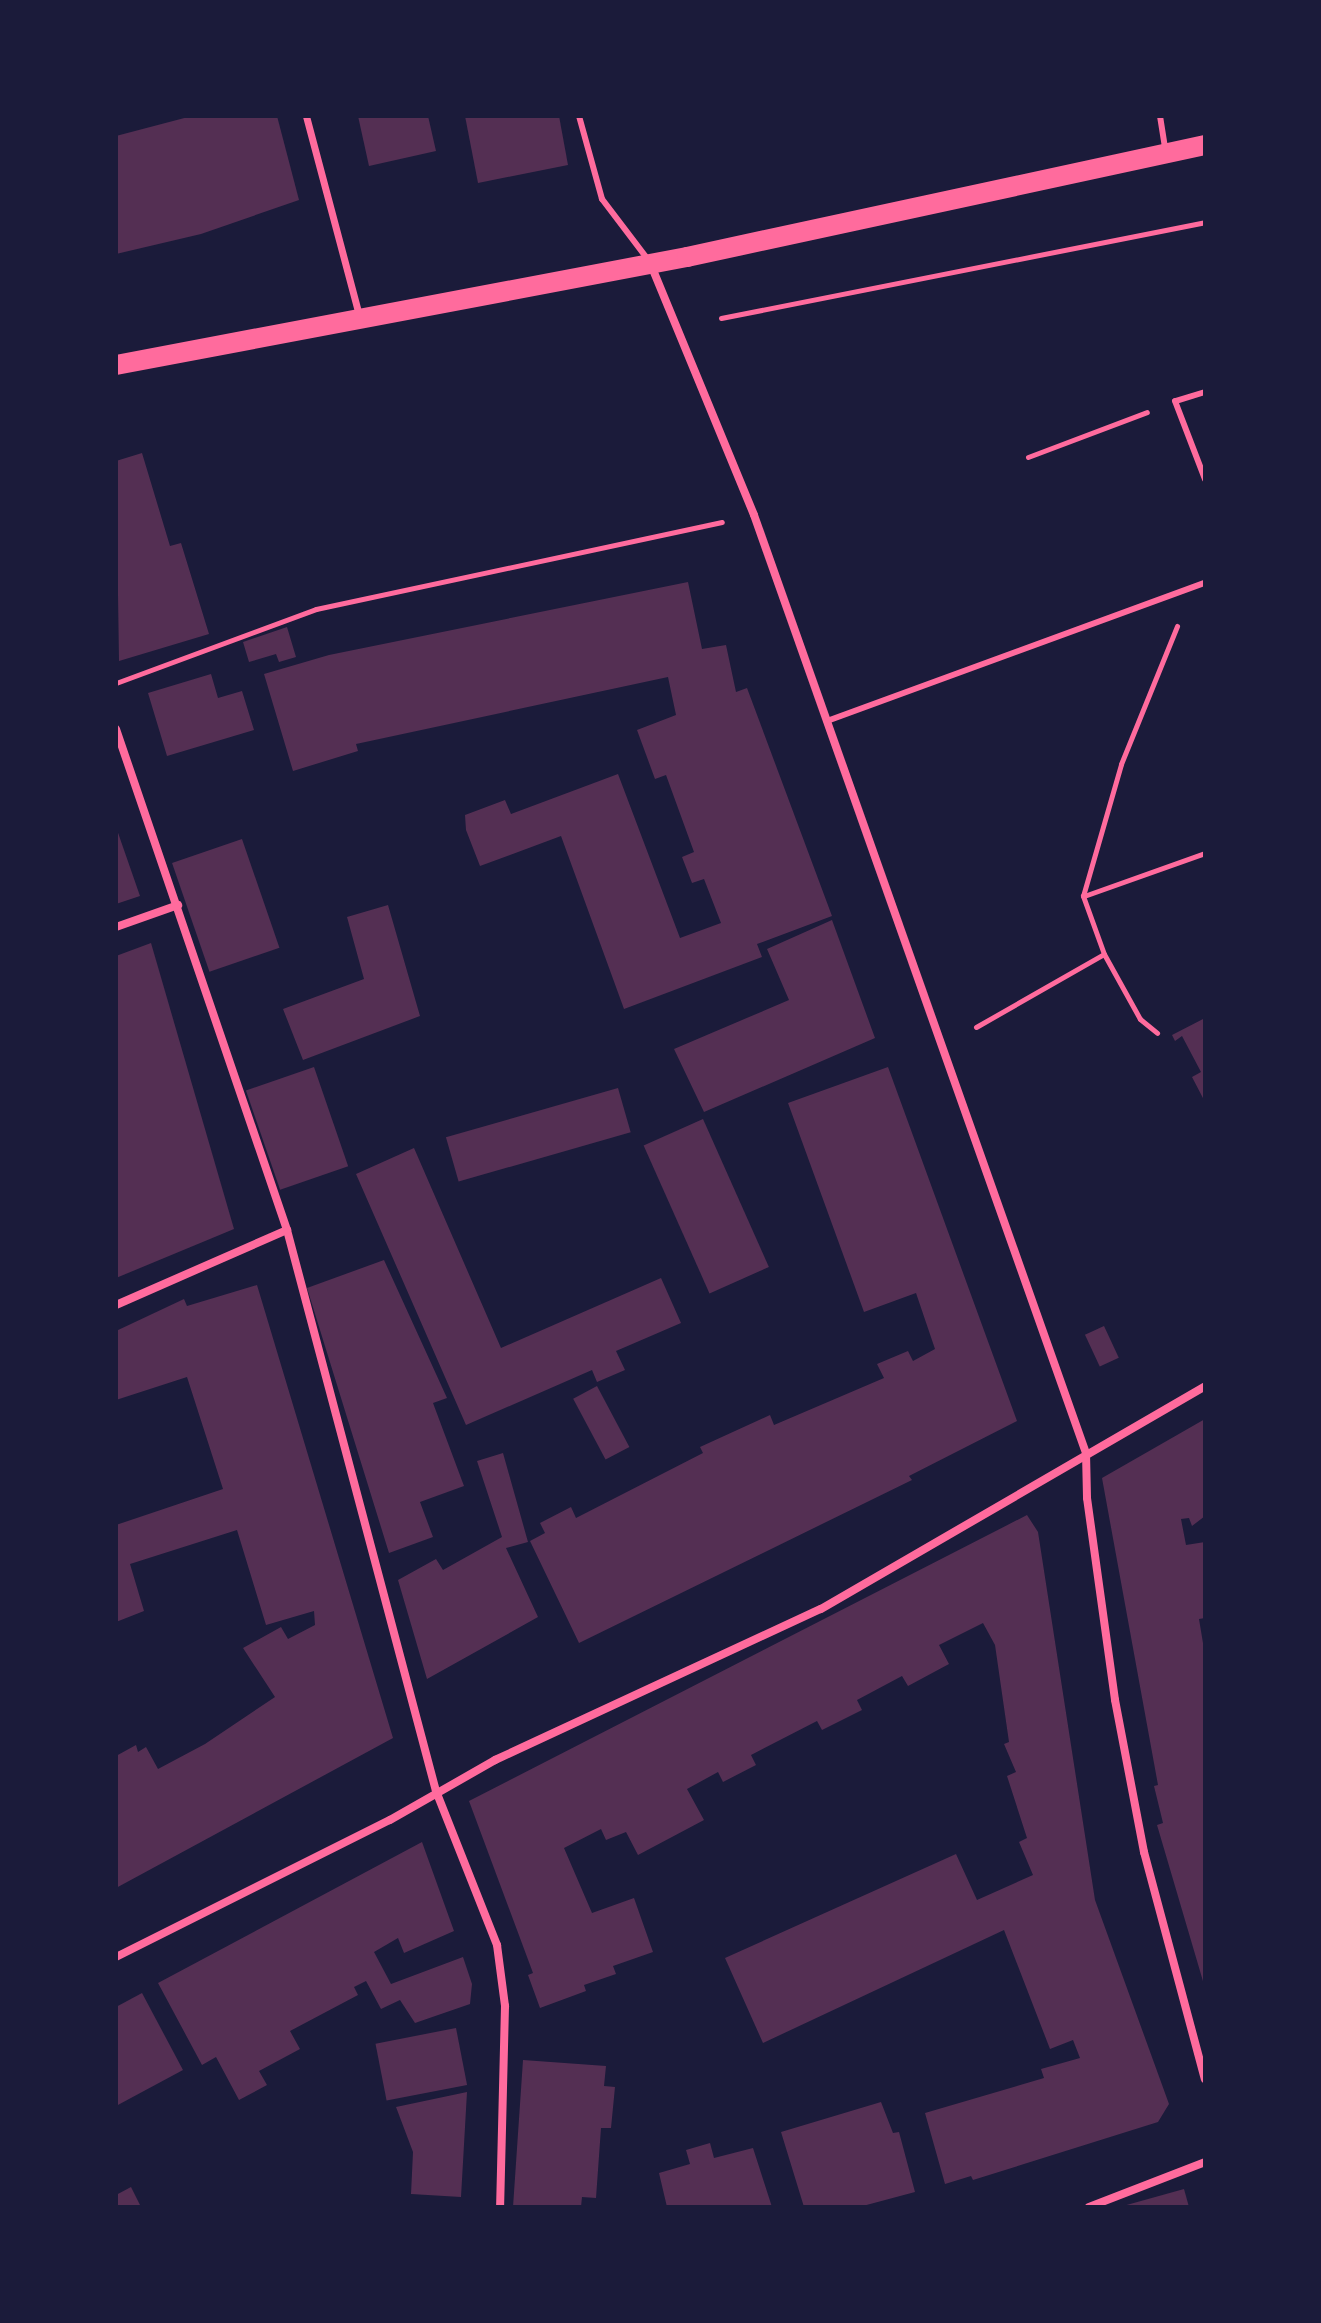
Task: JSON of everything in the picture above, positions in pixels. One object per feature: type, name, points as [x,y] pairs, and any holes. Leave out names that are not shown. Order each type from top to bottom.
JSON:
[{"type":"main road","points":[[116,365],[651,264],[1205,145]]},
{"type":"street","points":[[306,116],[360,319]]},
{"type":"street","points":[[651,264],[754,515],[1086,1453],[1087,1498],[1115,1700],[1144,1852],[1205,2079]]},
{"type":"street","points":[[116,729],[287,1230],[436,1791],[497,1945],[505,2006],[500,2207]]},
{"type":"street","points":[[116,927],[178,905]]},
{"type":"street","points":[[116,1305],[287,1230]]},
{"type":"street","points":[[116,1957],[436,1791],[821,1609],[1205,1386]]},
{"type":"street","points":[[1089,2207],[1205,2162]]},
{"type":"lane","points":[[579,116],[602,199],[651,264]]},
{"type":"lane","points":[[1160,116],[1166,154]]},
{"type":"lane","points":[[1205,392],[1175,401],[1205,479]]},
{"type":"lane","points":[[827,721],[1205,583]]},
{"type":"path","points":[[721,318],[1205,222]]},
{"type":"path","points":[[1028,457],[1175,401]]},
{"type":"path","points":[[116,683],[316,609],[754,515]]},
{"type":"path","points":[[1157,1033],[1140,1019],[1104,954],[1083,896],[1121,764],[1193,588]]},
{"type":"path","points":[[1083,896],[1205,853]]},
{"type":"path","points":[[976,1027],[1104,954]]},
{"type":"building","points":[[192,116],[277,116],[299,200],[201,234],[116,254],[116,136]]},
{"type":"building","points":[[358,116],[428,116],[436,151],[369,166]]},
{"type":"building","points":[[465,116],[559,116],[568,165],[478,183]]},
{"type":"building","points":[[142,453],[170,546],[181,543],[209,634],[119,661],[116,461]]},
{"type":"building","points":[[688,582],[702,649],[726,645],[736,692],[747,688],[832,916],[757,944],[762,957],[624,1009],[561,836],[480,866],[466,830],[465,815],[505,800],[511,814],[618,774],[680,938],[721,923],[704,879],[692,883],[682,857],[694,852],[666,775],[655,779],[637,730],[676,715],[668,677],[356,744],[358,751],[293,771],[264,674],[329,655]]},
{"type":"building","points":[[287,627],[296,657],[279,662],[276,654],[249,662],[243,642]]},
{"type":"building","points":[[211,674],[218,698],[242,691],[254,730],[167,756],[148,693]]},
{"type":"building","points":[[116,827],[140,896],[116,904]]},
{"type":"building","points":[[242,839],[279,948],[209,972],[172,863]]},
{"type":"building","points":[[388,905],[420,1016],[303,1060],[283,1009],[364,979],[347,917]]},
{"type":"building","points":[[832,920],[875,1038],[704,1112],[674,1049],[789,1000],[767,949]]},
{"type":"building","points":[[151,943],[234,1229],[116,1278],[116,956]]},
{"type":"building","points":[[1205,1018],[1205,1102],[1192,1077],[1201,1072],[1182,1036],[1175,1041],[1172,1035]]},
{"type":"building","points":[[314,1067],[348,1166],[280,1190],[246,1090]]},
{"type":"building","points":[[888,1067],[1017,1421],[909,1476],[912,1480],[579,1643],[530,1541],[545,1533],[540,1523],[571,1507],[576,1518],[703,1453],[700,1447],[770,1415],[774,1425],[884,1378],[877,1364],[908,1351],[913,1361],[935,1349],[916,1293],[864,1312],[788,1103]]},
{"type":"building","points":[[618,1088],[631,1132],[459,1182],[446,1137]]},
{"type":"building","points":[[703,1119],[769,1267],[710,1293],[644,1145]]},
{"type":"building","points":[[414,1148],[501,1348],[661,1278],[681,1323],[616,1351],[625,1370],[597,1382],[592,1370],[466,1425],[356,1174]]},
{"type":"building","points":[[384,1260],[447,1398],[433,1403],[464,1486],[420,1502],[433,1537],[389,1553],[307,1288]]},
{"type":"building","points":[[257,1285],[393,1738],[116,1888],[116,1756],[136,1745],[138,1752],[146,1747],[158,1769],[205,1744],[275,1697],[243,1648],[281,1627],[288,1639],[315,1625],[314,1611],[266,1625],[237,1530],[130,1564],[144,1611],[116,1622],[116,1525],[223,1489],[187,1377],[116,1400],[116,1331],[184,1299],[187,1306]]},
{"type":"building","points":[[1104,1326],[1119,1358],[1100,1367],[1085,1335]]},
{"type":"building","points":[[597,1386],[629,1447],[606,1460],[573,1399]]},
{"type":"building","points":[[1205,1419],[1205,1516],[1192,1526],[1189,1518],[1181,1519],[1186,1545],[1205,1542],[1205,1618],[1199,1619],[1205,1655],[1205,1988],[1157,1825],[1163,1823],[1154,1786],[1158,1785],[1102,1478]]},
{"type":"building","points":[[503,1453],[528,1542],[506,1548],[538,1617],[427,1679],[398,1580],[436,1559],[443,1570],[502,1537],[477,1461]]},
{"type":"building","points":[[1027,1515],[1038,1532],[1095,1900],[1169,2104],[1158,2122],[973,2180],[971,2176],[945,2184],[925,2113],[1044,2078],[1041,2069],[1080,2058],[1073,2040],[1050,2049],[1004,1930],[763,2043],[725,1958],[956,1854],[977,1900],[1033,1875],[1019,1842],[1027,1838],[1007,1776],[1016,1772],[1004,1744],[1009,1742],[995,1645],[983,1623],[939,1645],[949,1664],[908,1686],[902,1676],[857,1700],[862,1710],[822,1730],[817,1721],[751,1755],[756,1765],[723,1782],[718,1772],[687,1789],[704,1820],[638,1855],[626,1832],[606,1840],[601,1829],[564,1848],[592,1913],[634,1898],[653,1952],[613,1966],[616,1974],[584,1985],[586,1991],[540,2008],[528,1975],[533,1973],[469,1801]]},
{"type":"building","points":[[422,1842],[454,1931],[404,1953],[398,1938],[374,1952],[391,1984],[463,1957],[472,1984],[470,2004],[415,2023],[400,2000],[381,2009],[366,1981],[354,1987],[358,1995],[290,2031],[300,2049],[259,2071],[267,2085],[239,2100],[216,2057],[202,2065],[158,1983]]},
{"type":"building","points":[[142,1993],[183,2070],[116,2106],[116,2007]]},
{"type":"building","points":[[456,2028],[467,2085],[387,2101],[376,2044]]},
{"type":"building","points":[[523,2060],[606,2066],[604,2086],[615,2087],[611,2128],[601,2128],[596,2198],[582,2197],[581,2207],[513,2207]]},
{"type":"building","points":[[467,2092],[461,2197],[411,2194],[413,2152],[396,2107]]},
{"type":"building","points":[[881,2102],[893,2133],[899,2132],[915,2192],[859,2207],[804,2207],[781,2132]]},
{"type":"building","points":[[710,2143],[714,2158],[753,2148],[772,2207],[667,2207],[659,2173],[690,2164],[686,2150]]},
{"type":"building","points":[[131,2187],[141,2207],[116,2207],[116,2195]]},
{"type":"building","points":[[1184,2189],[1189,2207],[1123,2207],[1123,2206]]}]
